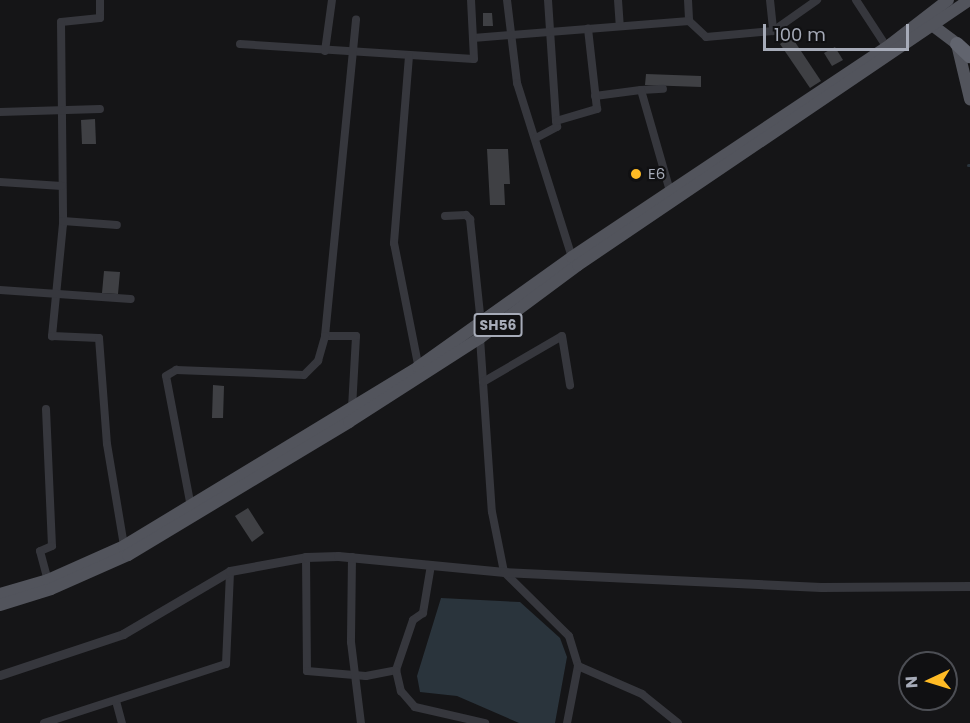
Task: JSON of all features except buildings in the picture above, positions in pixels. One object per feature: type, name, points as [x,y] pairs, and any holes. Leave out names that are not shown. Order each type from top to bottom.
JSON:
[{"type":"highway","points":[[957,45],[970,56]]},
{"type":"main road","name":"SH56","points":[[0,594],[48,580],[124,546],[352,408],[480,338],[578,266],[890,51],[948,0]]},
{"type":"main road","name":"SH56","points":[[0,605],[51,589],[128,555],[420,371],[572,257],[670,191],[970,0]]},
{"type":"main road","points":[[932,25],[957,45],[970,99]]},
{"type":"street","points":[[100,0],[100,18],[61,22],[63,221],[52,336],[99,338],[106,444],[124,546]]},
{"type":"street","points":[[325,51],[333,0]]},
{"type":"street","points":[[240,44],[409,57],[474,59],[471,0]]},
{"type":"street","points":[[507,0],[509,35],[517,83],[572,257]]},
{"type":"street","points":[[536,138],[557,127],[548,0]]},
{"type":"street","points":[[618,0],[620,26]]},
{"type":"street","points":[[688,0],[689,21],[706,37],[773,31],[817,0]]},
{"type":"street","points":[[770,0],[773,31]]},
{"type":"street","points":[[856,0],[890,51]]},
{"type":"street","points":[[191,507],[166,376],[176,370],[304,375],[318,361],[325,336],[356,20]]},
{"type":"street","points":[[473,38],[689,21]]},
{"type":"street","points":[[556,121],[597,109],[588,29]]},
{"type":"street","points":[[409,57],[394,243],[420,371]]},
{"type":"street","points":[[596,96],[663,89]]},
{"type":"street","points":[[641,90],[670,191]]},
{"type":"street","points":[[0,112],[100,110]]},
{"type":"street","points":[[0,182],[62,186]]},
{"type":"street","points":[[445,216],[466,215],[470,219],[481,325]]},
{"type":"street","points":[[63,221],[117,225]]},
{"type":"street","points":[[0,290],[131,299]]},
{"type":"street","points":[[325,336],[356,336],[352,408]]},
{"type":"street","points":[[483,382],[562,336],[570,385]]},
{"type":"street","points":[[480,338],[492,512],[504,572],[569,636],[578,666],[567,723]]},
{"type":"street","points":[[46,408],[52,546],[40,551],[48,580]]},
{"type":"street","points":[[0,675],[123,634],[230,571],[306,557],[351,557],[504,572],[821,587],[970,586]]},
{"type":"street","points":[[306,557],[310,613],[308,670],[354,675],[396,670]]},
{"type":"street","points":[[351,557],[354,675],[361,723]]},
{"type":"street","points":[[431,565],[423,613],[413,620],[396,670],[402,696],[412,705],[485,723]]},
{"type":"street","points":[[44,723],[54,722],[226,664],[230,571]]},
{"type":"street","points":[[578,666],[642,694],[678,723]]},
{"type":"street","points":[[116,701],[122,723]]},
{"type":"shaded area","points":[[441,598],[520,602],[560,638],[567,657],[555,723],[519,723],[457,696],[420,692],[417,676]]},
{"type":"place","name":"E6","points":[[636,174]]}]
